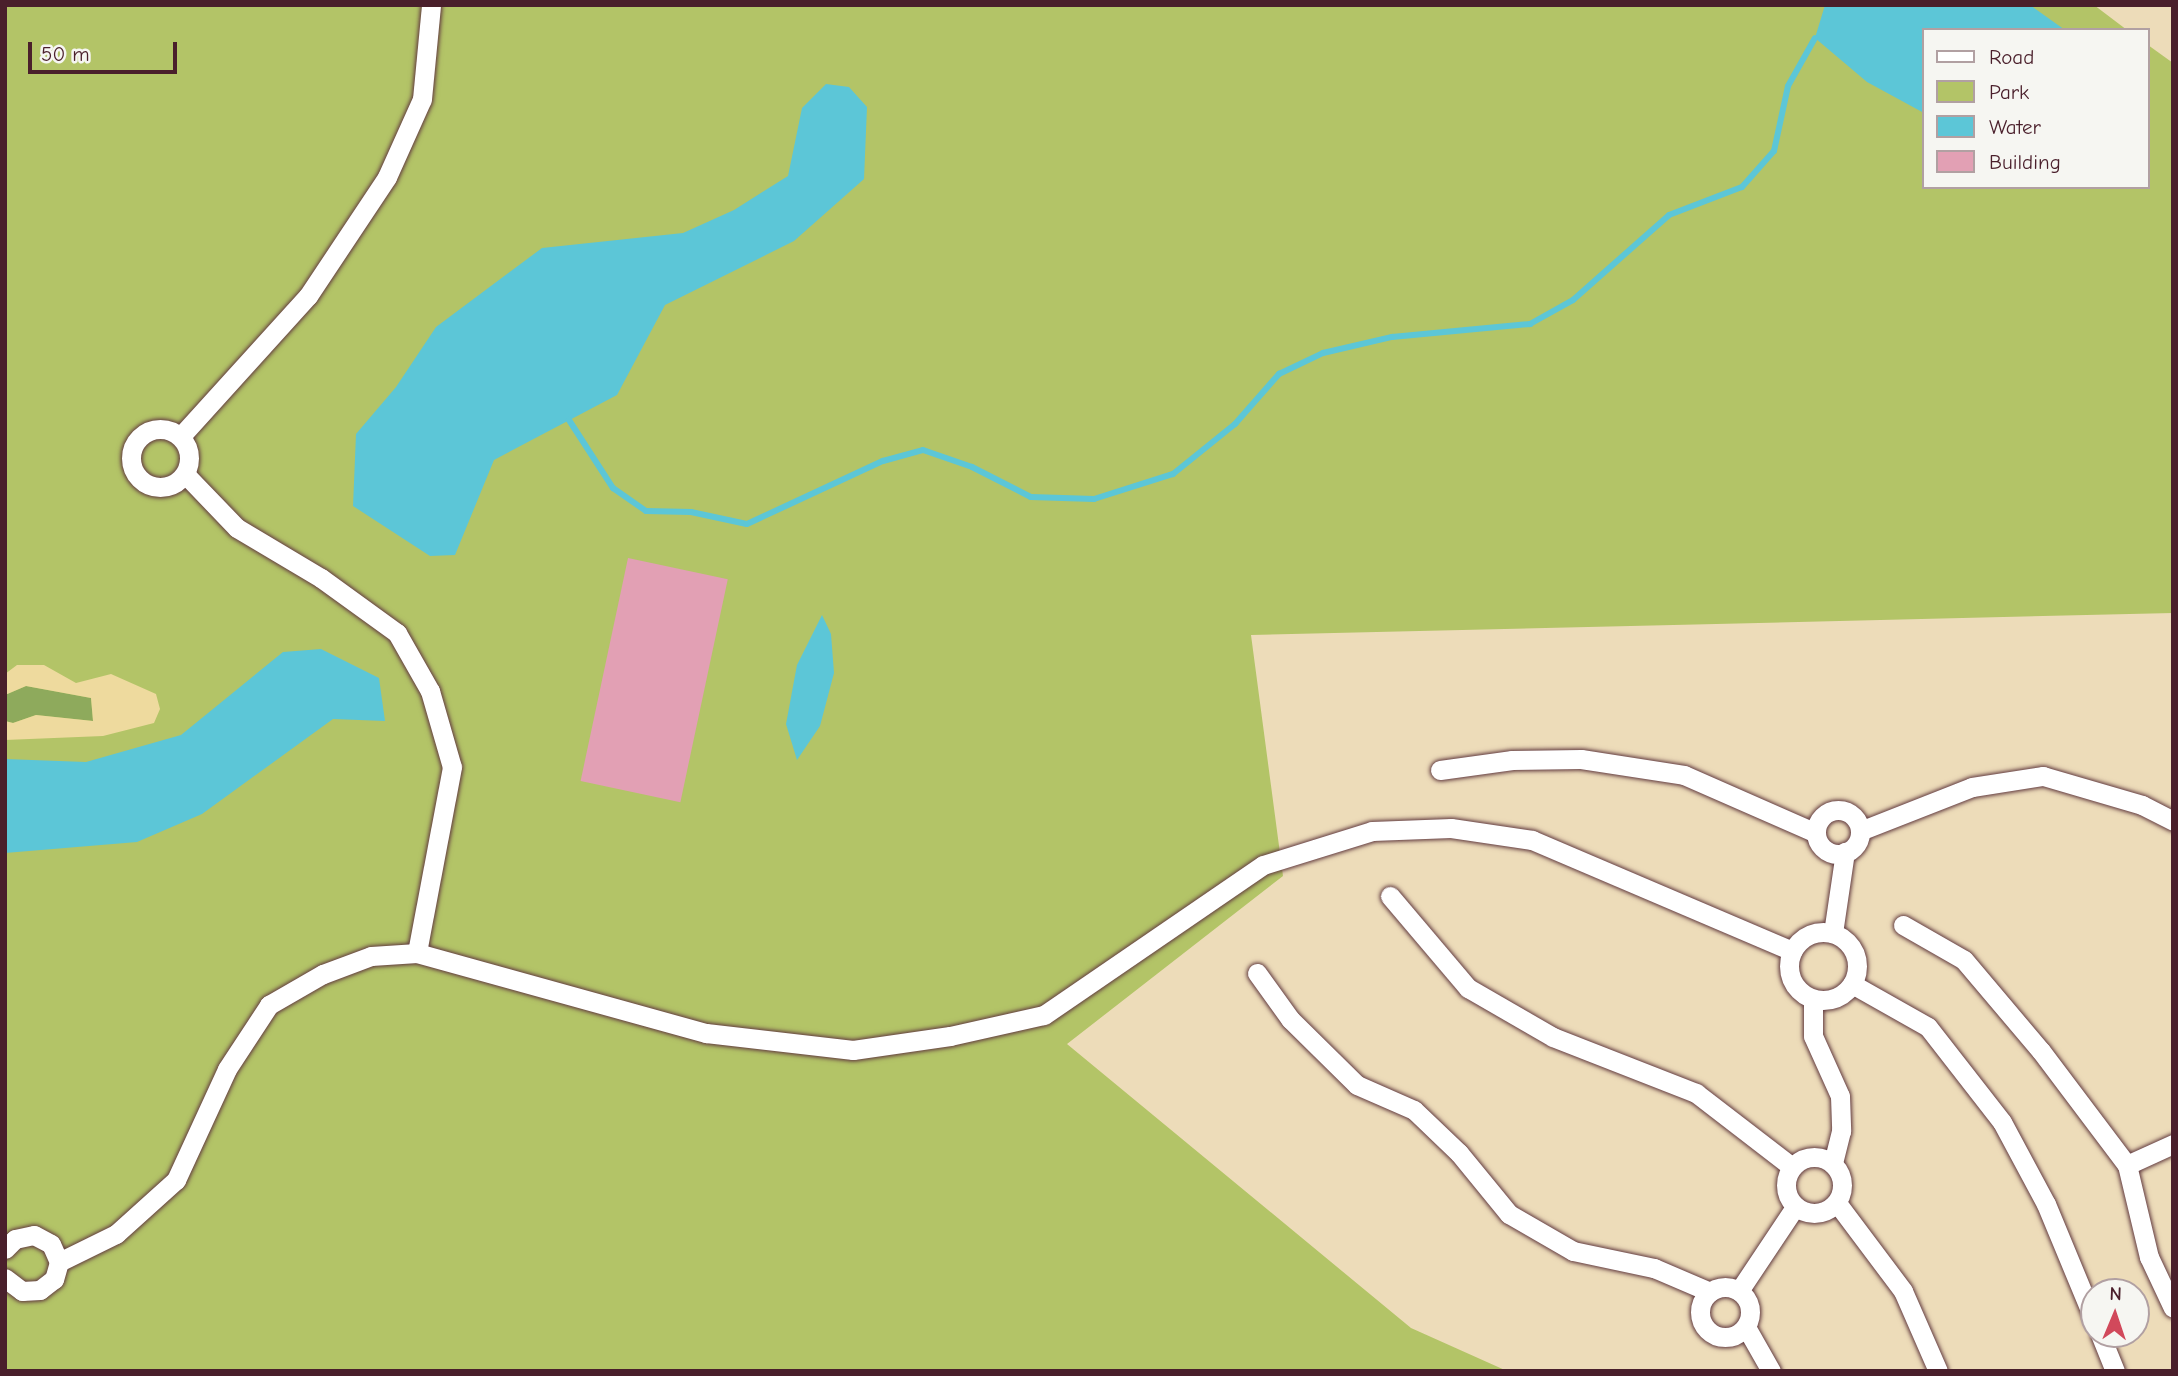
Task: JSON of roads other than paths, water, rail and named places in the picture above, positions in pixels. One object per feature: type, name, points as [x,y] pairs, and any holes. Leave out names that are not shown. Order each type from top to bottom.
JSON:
[{"type":"street","points":[[181,436],[308,296],[387,177],[422,99],[431,5]]},
{"type":"street","points":[[153,429],[181,436],[190,454],[186,474],[171,486],[152,486],[136,475],[130,457],[137,439],[153,429]]},
{"type":"street","points":[[186,474],[237,528],[321,578],[397,633],[430,691],[452,767],[418,953]]},
{"type":"street","points":[[1440,770],[1512,760],[1581,759],[1684,775],[1816,833],[1826,850],[1845,852],[1856,844],[1860,831]]},
{"type":"street","points":[[1860,831],[1972,787],[2043,776],[2143,804],[2173,821]]},
{"type":"street","points":[[1816,833],[1821,819],[1833,811],[1848,813],[1860,831]]},
{"type":"street","points":[[59,1262],[116,1234],[176,1180],[227,1069],[269,1005],[323,974],[371,956],[418,953],[706,1033],[853,1050],[950,1036],[1044,1015],[1263,865],[1372,831],[1451,828],[1532,840],[1792,951]]},
{"type":"street","points":[[1833,933],[1845,852]]},
{"type":"street","points":[[1390,897],[1468,988],[1553,1037],[1696,1093],[1791,1167]]},
{"type":"street","points":[[1903,925],[1964,960],[2041,1051],[2127,1165],[2150,1257],[2173,1308]]},
{"type":"street","points":[[1833,933],[1855,954],[1852,984],[1835,998],[1813,999],[1794,985],[1789,962],[1792,951],[1805,936],[1833,933]]},
{"type":"street","points":[[1257,973],[1290,1019],[1357,1085],[1414,1110],[1459,1153],[1509,1214],[1573,1251],[1654,1268],[1710,1292]]},
{"type":"street","points":[[1852,984],[1928,1027],[2002,1122],[2046,1204],[2080,1286]]},
{"type":"street","points":[[1813,999],[1813,1036],[1840,1096],[1841,1131],[1833,1164]]},
{"type":"street","points":[[2127,1165],[2173,1144]]},
{"type":"street","points":[[1807,1158],[1833,1164],[1842,1178],[1837,1203],[1822,1213],[1796,1207],[1786,1192],[1791,1167],[1807,1158]]},
{"type":"street","points":[[1837,1203],[1903,1291],[1938,1371]]},
{"type":"street","points":[[1739,1291],[1796,1207]]},
{"type":"street","points":[[5,1249],[15,1239],[34,1235],[51,1244],[59,1262],[54,1279],[40,1290],[22,1291],[5,1278]]},
{"type":"street","points":[[1746,1327],[1723,1336],[1708,1330],[1701,1306],[1710,1292],[1724,1287],[1739,1291],[1751,1311],[1746,1327],[1771,1371]]},
{"type":"street","points":[[2106,1348],[2115,1371]]},
{"type":"water","points":[[1825,5],[2030,5],[2062,28],[1923,28],[1923,112],[1867,82],[1815,38]]},
{"type":"water","points":[[826,84],[849,87],[867,107],[864,179],[794,241],[665,305],[617,395],[494,460],[455,555],[430,556],[353,506],[356,434],[396,387],[436,327],[542,248],[683,233],[734,210],[788,176],[802,108]]},
{"type":"water","points":[[822,615],[831,634],[834,673],[820,726],[797,760],[786,724],[797,665]]},
{"type":"water","points":[[321,649],[379,678],[385,721],[333,719],[202,814],[137,842],[5,853],[5,759],[86,762],[181,735],[283,652]]},
{"type":"waterway","points":[[569,420],[613,488],[646,511],[691,512],[747,524],[883,461],[923,450],[972,467],[1031,497],[1094,499],[1173,474],[1235,424],[1279,374],[1323,353],[1392,337],[1530,324],[1573,300],[1669,215],[1742,187],[1774,151],[1788,86],[1815,38]]}]
